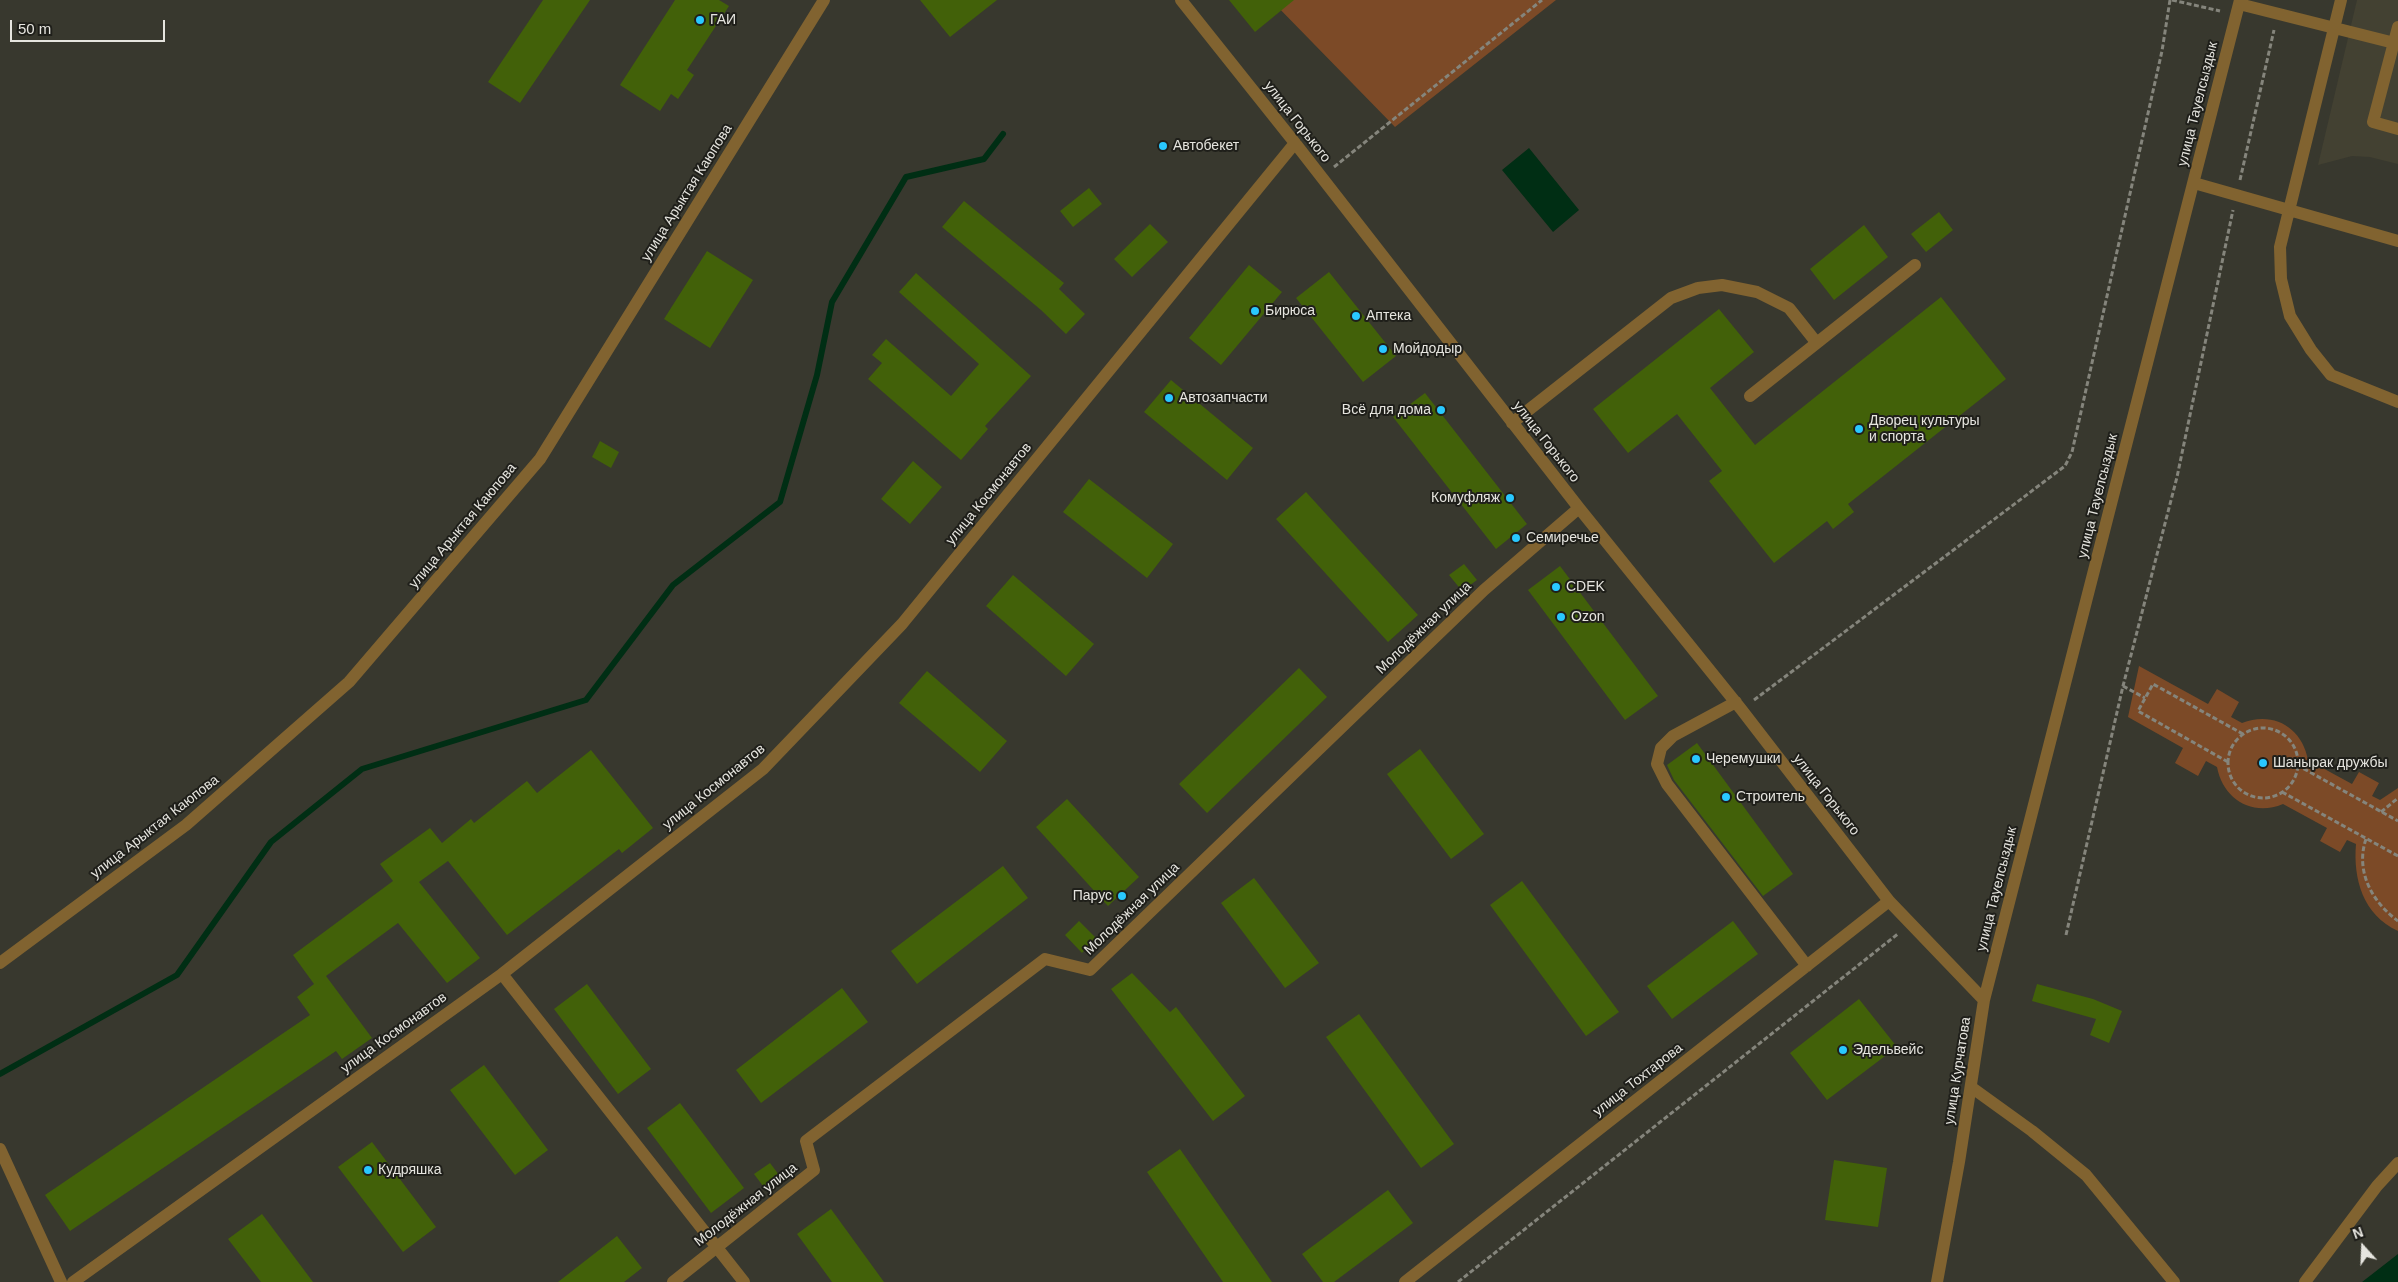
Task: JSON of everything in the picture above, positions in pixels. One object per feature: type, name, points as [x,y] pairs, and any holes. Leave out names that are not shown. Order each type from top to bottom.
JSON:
[{"type":"street","name":"улица Арыктая Каюпова","points":[[0,963],[186,825],[356,675],[540,459],[824,0]]},
{"type":"street","name":"улица Горького","points":[[1181,0],[1295,143],[1579,508],[1738,706],[1889,901]]},
{"type":"street","points":[[2342,0],[2280,247],[2282,279],[2290,316],[2311,350],[2331,375],[2398,402]]},
{"type":"street","points":[[2240,2],[2396,43]]},
{"type":"street","name":"улица Тауелсыздык","points":[[1984,1000],[2240,2]]},
{"type":"street","points":[[2398,27],[2396,43],[2373,122],[2398,128]]},
{"type":"street","name":"улица Космонавтов","points":[[73,1282],[502,974],[763,769],[902,624],[1295,143]]},
{"type":"street","points":[[2194,183],[2398,241]]},
{"type":"street","points":[[1750,396],[1816,342],[1916,265]]},
{"type":"street","points":[[1512,423],[1671,298],[1698,288],[1722,286],[1757,292],[1790,308],[1816,342]]},
{"type":"street","name":"Молодёжная улица","points":[[672,1282],[814,1170],[806,1141],[1045,959],[1090,970],[1484,590],[1579,508]]},
{"type":"street","points":[[1738,706],[1673,736],[1661,748],[1657,764],[1667,784],[1807,966]]},
{"type":"street","points":[[1889,901],[1984,1000]]},
{"type":"street","name":"улица Тохтарова","points":[[1406,1282],[1889,901]]},
{"type":"street","points":[[502,974],[744,1282]]},
{"type":"street","name":"улица Курчатова","points":[[1937,1282],[1984,1000]]},
{"type":"street","points":[[1971,1087],[2032,1131],[2086,1175],[2174,1282]]},
{"type":"street","points":[[0,1149],[61,1282]]},
{"type":"street","points":[[2305,1282],[2377,1186],[2398,1163]]},
{"type":"path","points":[[1321,177],[1542,0]]},
{"type":"path","points":[[1738,706],[2064,466],[2072,452],[2104,314],[2162,50],[2170,0]]},
{"type":"path","points":[[2066,935],[2123,686],[2177,477],[2236,195],[2278,13]]},
{"type":"path","points":[[2228,762],[2138,711],[2153,684],[2243,734]]},
{"type":"path","points":[[2123,686],[2145,698]]},
{"type":"path","points":[[2262,728],[2280,733],[2293,745],[2297,765],[2293,780],[2282,792],[2272,797],[2263,798],[2245,794],[2232,781],[2228,762],[2232,746],[2243,734],[2262,728]]},
{"type":"path","points":[[2297,765],[2398,821]]},
{"type":"path","points":[[2282,792],[2398,856]]},
{"type":"path","points":[[2381,812],[2398,798]]},
{"type":"path","points":[[2366,839],[2363,860],[2365,879],[2373,896],[2384,911],[2398,921]]},
{"type":"path","points":[[1458,1282],[1910,924]]},
{"type":"shaded area","points":[[1271,0],[1556,0],[1395,127]]},
{"type":"shaded area","points":[[2357,0],[2398,0],[2398,164],[2370,157],[2352,156],[2318,165]]},
{"type":"shaded area","points":[[1529,148],[1579,210],[1553,232],[1502,170]]},
{"type":"shaded area","points":[[2139,666],[2208,704],[2217,689],[2239,702],[2231,717],[2242,723],[2265,719],[2284,725],[2300,739],[2308,760],[2352,784],[2359,772],[2379,783],[2372,796],[2380,800],[2398,788],[2398,931],[2376,916],[2363,895],[2356,870],[2356,844],[2347,840],[2340,852],[2320,841],[2327,828],[2283,804],[2260,808],[2241,802],[2225,788],[2217,767],[2206,761],[2198,776],[2175,763],[2183,748],[2128,717]]},
{"type":"shaded area","points":[[2398,1254],[2398,1282],[2362,1282]]},
{"type":"building","points":[[543,0],[590,0],[520,103],[488,82]]},
{"type":"building","points":[[675,0],[719,0],[729,6],[687,70],[694,75],[678,99],[671,94],[660,111],[620,85]]},
{"type":"building","points":[[920,0],[997,0],[950,37]]},
{"type":"building","points":[[1229,0],[1294,0],[1255,32]]},
{"type":"building","points":[[1089,188],[1102,204],[1073,227],[1060,211]]},
{"type":"building","points":[[964,201],[1064,283],[1059,289],[1085,314],[1066,334],[1041,310],[942,227]]},
{"type":"building","points":[[1939,212],[1953,230],[1926,252],[1911,234]]},
{"type":"building","points":[[1150,224],[1168,242],[1132,277],[1114,259]]},
{"type":"building","points":[[1864,225],[1888,257],[1834,300],[1810,269]]},
{"type":"building","points":[[707,251],[753,280],[710,348],[664,319]]},
{"type":"building","points":[[1249,265],[1282,292],[1221,365],[1189,338]]},
{"type":"building","points":[[1329,272],[1396,356],[1363,382],[1296,298]]},
{"type":"building","points":[[916,273],[1031,376],[985,426],[988,429],[961,460],[868,379],[882,363],[872,355],[886,339],[951,396],[979,364],[899,292]]},
{"type":"building","name":"Дворец культуры и спорта","points":[[1941,297],[2006,379],[1848,504],[1854,512],[1833,529],[1827,521],[1774,563],[1709,481],[1722,471],[1677,414],[1628,453],[1593,409],[1719,309],[1754,352],[1710,388],[1755,445]]},
{"type":"building","points":[[1171,380],[1253,448],[1227,480],[1144,412]]},
{"type":"building","points":[[1425,393],[1527,524],[1496,549],[1393,417]]},
{"type":"building","points":[[600,441],[619,452],[611,468],[592,457]]},
{"type":"building","points":[[913,461],[942,487],[910,524],[881,499]]},
{"type":"building","points":[[1089,479],[1173,544],[1147,578],[1063,512]]},
{"type":"building","points":[[1306,492],[1418,615],[1388,642],[1276,519]]},
{"type":"building","points":[[1464,564],[1477,580],[1462,591],[1449,575]]},
{"type":"building","points":[[1560,566],[1658,696],[1625,720],[1528,590]]},
{"type":"building","points":[[1013,575],[1094,644],[1066,676],[986,606]]},
{"type":"building","points":[[1299,668],[1327,697],[1207,813],[1179,784]]},
{"type":"building","points":[[927,671],[1007,741],[980,772],[899,703]]},
{"type":"building","points":[[1697,743],[1793,874],[1763,896],[1674,780],[1667,765]]},
{"type":"building","points":[[1420,749],[1484,834],[1451,859],[1387,774]]},
{"type":"building","points":[[591,750],[653,828],[622,853],[619,849],[507,935],[448,861],[419,882],[480,958],[447,983],[398,923],[326,976],[372,1038],[342,1059],[336,1051],[70,1231],[45,1195],[310,1015],[297,997],[314,984],[293,955],[393,881],[380,864],[430,828],[442,843],[471,819],[474,823],[527,781],[537,793]]},
{"type":"building","points":[[1067,799],[1139,877],[1108,906],[1036,827]]},
{"type":"building","points":[[1003,866],[1028,898],[917,984],[891,951]]},
{"type":"building","points":[[1254,878],[1319,963],[1285,988],[1221,903]]},
{"type":"building","points":[[1522,881],[1619,1012],[1586,1036],[1490,905]]},
{"type":"building","points":[[1079,921],[1096,938],[1082,953],[1065,935]]},
{"type":"building","points":[[1733,921],[1758,954],[1672,1019],[1647,986]]},
{"type":"building","points":[[1132,973],[1170,1012],[1176,1007],[1245,1096],[1213,1121],[1111,989]]},
{"type":"building","points":[[587,984],[651,1069],[618,1094],[554,1009]]},
{"type":"building","points":[[2037,984],[2093,999],[2122,1011],[2109,1043],[2090,1035],[2096,1019],[2032,1001]]},
{"type":"building","points":[[842,988],[868,1022],[761,1103],[736,1070]]},
{"type":"building","name":"Эдельвейс","points":[[1859,999],[1897,1047],[1827,1100],[1790,1053]]},
{"type":"building","points":[[1359,1014],[1454,1144],[1421,1168],[1326,1037]]},
{"type":"building","points":[[484,1065],[548,1150],[515,1175],[450,1090]]},
{"type":"building","points":[[680,1103],[744,1188],[711,1213],[647,1128]]},
{"type":"building","points":[[372,1142],[436,1227],[403,1252],[338,1167]]},
{"type":"building","points":[[1180,1149],[1272,1282],[1223,1282],[1147,1172]]},
{"type":"building","points":[[1834,1160],[1887,1168],[1878,1227],[1825,1220]]},
{"type":"building","points":[[770,1163],[782,1179],[766,1190],[754,1174]]},
{"type":"building","points":[[1388,1190],[1413,1223],[1334,1282],[1323,1282],[1302,1254]]},
{"type":"building","points":[[831,1209],[884,1282],[832,1282],[797,1234]]},
{"type":"building","points":[[262,1214],[313,1282],[261,1282],[228,1239]]},
{"type":"building","points":[[617,1236],[642,1268],[624,1282],[558,1282]]},
{"type":"waterway","points":[[0,1074],[177,975],[271,842],[362,769],[586,700],[673,585],[780,502],[817,375],[832,302],[906,177],[984,159],[1003,134]]},
{"type":"place","name":"ГАИ","points":[[700,20]]},
{"type":"place","name":"Автобекет","points":[[1163,146]]},
{"type":"place","name":"Бирюса","points":[[1255,311]]},
{"type":"place","name":"Аптека","points":[[1356,316]]},
{"type":"place","name":"Мойдодыр","points":[[1383,349]]},
{"type":"place","name":"Автозапчасти","points":[[1169,398]]},
{"type":"place","name":"Всё для дома","points":[[1441,410]]},
{"type":"place","name":"Дворец культуры и спорта","points":[[1859,429]]},
{"type":"place","name":"Комуфляж","points":[[1510,498]]},
{"type":"place","name":"Семиречье","points":[[1516,538]]},
{"type":"place","name":"CDEK","points":[[1556,587]]},
{"type":"place","name":"Ozon","points":[[1561,617]]},
{"type":"place","name":"Черемушки","points":[[1696,759]]},
{"type":"place","name":"Шанырак дружбы","points":[[2263,763]]},
{"type":"place","name":"Строитель","points":[[1726,797]]},
{"type":"place","name":"Парус","points":[[1122,896]]},
{"type":"place","name":"Эдельвейс","points":[[1843,1050]]},
{"type":"place","name":"Кудряшка","points":[[368,1170]]}]
